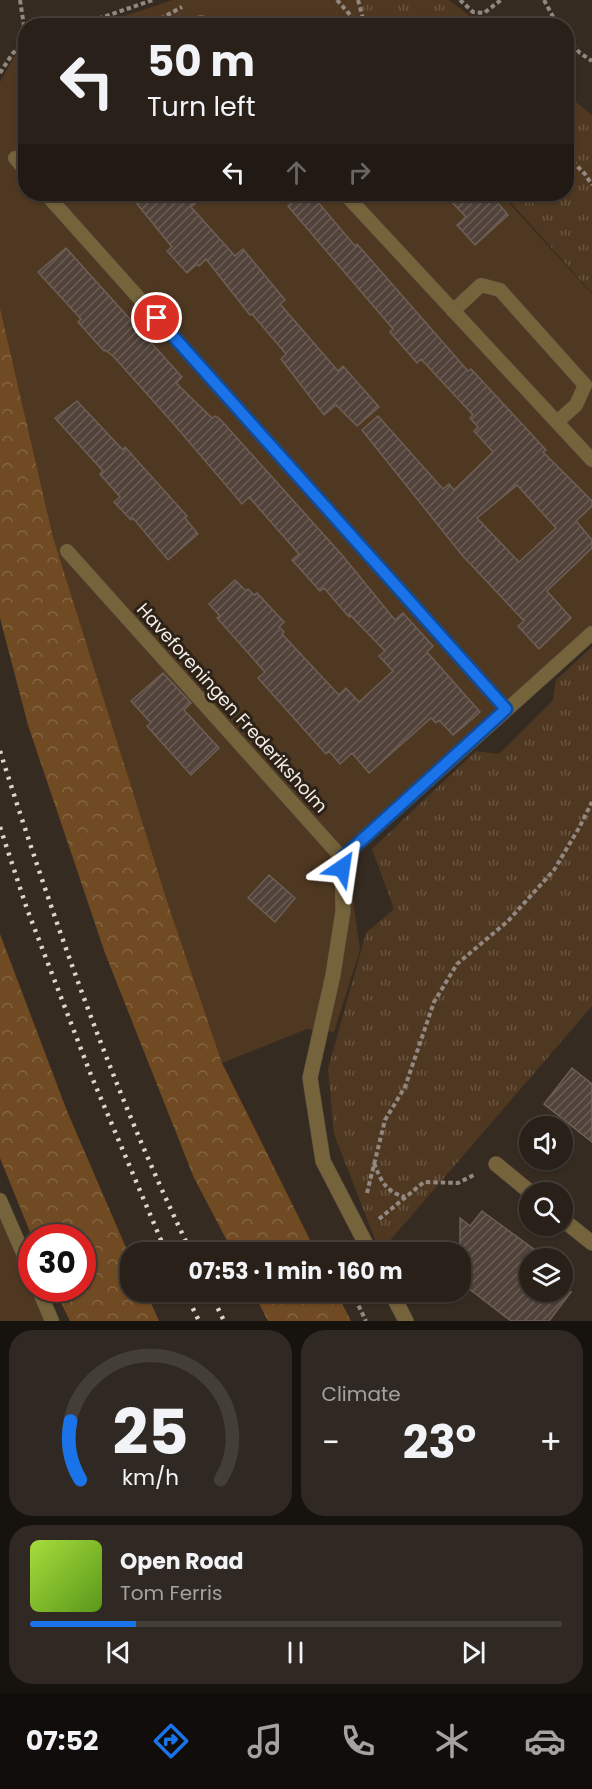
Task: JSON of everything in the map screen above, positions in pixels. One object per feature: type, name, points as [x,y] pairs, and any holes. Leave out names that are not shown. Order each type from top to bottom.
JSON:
[{"type":"street","points":[[342,858],[343,911],[333,975],[310,1078],[323,1161],[364,1242]]},
{"type":"street","points":[[496,1164],[519,1183]]},
{"type":"street","points":[[573,1228],[592,1244]]},
{"type":"street","points":[[396,1302],[406,1321]]},
{"type":"lane","points":[[15,158],[18,162]]},
{"type":"lane","points":[[52,201],[506,709]]},
{"type":"lane","points":[[351,201],[592,460]]},
{"type":"lane","points":[[453,311],[481,285],[500,290],[585,385],[576,405],[557,422]]},
{"type":"lane","name":"Haveforeningen Frederiksholm","points":[[67,551],[342,858]]},
{"type":"lane","points":[[342,858],[592,633]]},
{"type":"lane","points":[[0,1200],[18,1242]]},
{"type":"lane","points":[[44,1302],[52,1321]]},
{"type":"path","points":[[20,0],[23,18]]},
{"type":"path","points":[[100,18],[153,0]]},
{"type":"path","points":[[337,0],[353,18]]},
{"type":"path","points":[[358,0],[363,18]]},
{"type":"path","points":[[460,0],[474,12],[484,14],[501,0]]},
{"type":"path","points":[[544,0],[554,18]]},
{"type":"path","points":[[161,18],[185,5]]},
{"type":"path","points":[[574,47],[592,61]]},
{"type":"path","points":[[0,73],[18,48]]},
{"type":"path","points":[[574,163],[592,185]]},
{"type":"path","points":[[360,1234],[385,1120],[405,1087],[434,1002],[458,964],[508,921],[554,870],[592,802]]},
{"type":"path","points":[[374,1162],[381,1182],[394,1194],[406,1197]]},
{"type":"path","points":[[360,1234],[424,1182],[458,1183],[496,1164]]},
{"type":"path","points":[[357,1302],[366,1321]]},
{"type":"green space","points":[[173,0],[330,0],[346,18],[119,18]]},
{"type":"green space","points":[[330,0],[449,0],[472,18],[347,18]]},
{"type":"green space","points":[[18,53],[18,201],[507,201],[592,294],[592,636],[506,709],[348,864],[360,950],[334,1032],[307,1029],[222,1063],[168,904],[53,537],[0,308],[0,82]]},
{"type":"green space","points":[[574,101],[592,115],[592,293],[509,201],[574,201]]},
{"type":"green space","points":[[0,308],[53,537],[168,904],[222,1063],[311,1242],[228,1242],[194,1178],[105,953],[28,725],[0,618]]},
{"type":"green space","points":[[592,647],[592,1006],[389,1242],[376,1242],[334,1134],[328,1069],[366,933],[394,909],[372,849],[476,751],[499,754],[553,700],[556,680]]},
{"type":"green space","points":[[0,934],[67,1111],[124,1242],[120,1242],[120,1302],[150,1302],[159,1321],[70,1321],[60,1302],[96,1302],[96,1224],[27,1224],[0,1158]]},
{"type":"green space","points":[[0,1199],[18,1245],[18,1302],[39,1302],[49,1321],[0,1321]]},
{"type":"green space","points":[[258,1302],[341,1302],[351,1321],[268,1321]]},
{"type":"building","points":[[135,201],[198,201],[191,207],[235,256],[243,249],[285,300],[280,304],[338,371],[343,366],[379,407],[357,426],[336,405],[324,415],[281,359],[286,354],[252,314],[250,315],[206,259],[187,273],[167,251],[172,247]]},
{"type":"building","points":[[294,201],[317,201],[468,371],[471,369],[546,450],[543,452],[592,501],[592,506],[576,521],[592,540],[592,548],[547,591],[571,618],[539,649],[518,626],[524,621],[462,555],[362,430],[378,416],[443,489],[449,484],[454,490],[493,452],[474,431],[478,427],[470,418],[473,415],[421,359],[417,363],[390,332],[393,329],[288,206]],"holes":[[[517,485],[556,528],[519,562],[477,518]]]},
{"type":"building","points":[[451,201],[496,201],[508,215],[475,245],[457,225],[466,217]]},
{"type":"building","points":[[66,248],[182,377],[176,383],[212,418],[215,416],[219,418],[342,555],[395,620],[403,613],[433,646],[427,652],[480,712],[453,735],[439,720],[436,723],[431,718],[369,773],[352,753],[340,764],[329,751],[326,754],[258,678],[265,672],[217,618],[220,616],[209,604],[235,580],[246,591],[248,589],[254,595],[257,593],[284,622],[279,627],[284,632],[282,634],[339,695],[346,688],[359,702],[393,671],[379,656],[385,651],[350,615],[349,617],[324,588],[320,591],[292,560],[299,554],[249,497],[242,504],[114,357],[104,351],[78,322],[81,319],[38,272]]},
{"type":"building","points":[[77,401],[123,450],[125,447],[187,516],[185,518],[198,534],[168,560],[133,518],[131,520],[114,502],[120,497],[100,474],[103,471],[55,418]]},
{"type":"building","points":[[163,673],[191,703],[184,710],[219,748],[191,775],[147,726],[151,723],[131,701]]},
{"type":"building","points":[[269,875],[295,898],[275,922],[248,898]]},
{"type":"building","points":[[572,1068],[592,1084],[592,1142],[573,1127],[573,1116],[559,1116],[544,1104]]},
{"type":"building","points":[[482,1211],[532,1248],[519,1248],[519,1302],[563,1302],[549,1321],[511,1321],[471,1290],[471,1242],[460,1242],[460,1218],[470,1226]]},
{"type":"railway","points":[[0,751],[86,1005],[136,1130],[186,1242]]},
{"type":"railway","points":[[0,827],[27,909],[91,1075],[162,1242]]},
{"type":"railway","points":[[190,1302],[199,1321]]},
{"type":"railway","points":[[215,1302],[224,1321]]},
{"type":"route","points":[[157,318],[506,709],[342,858],[342,868]]}]
